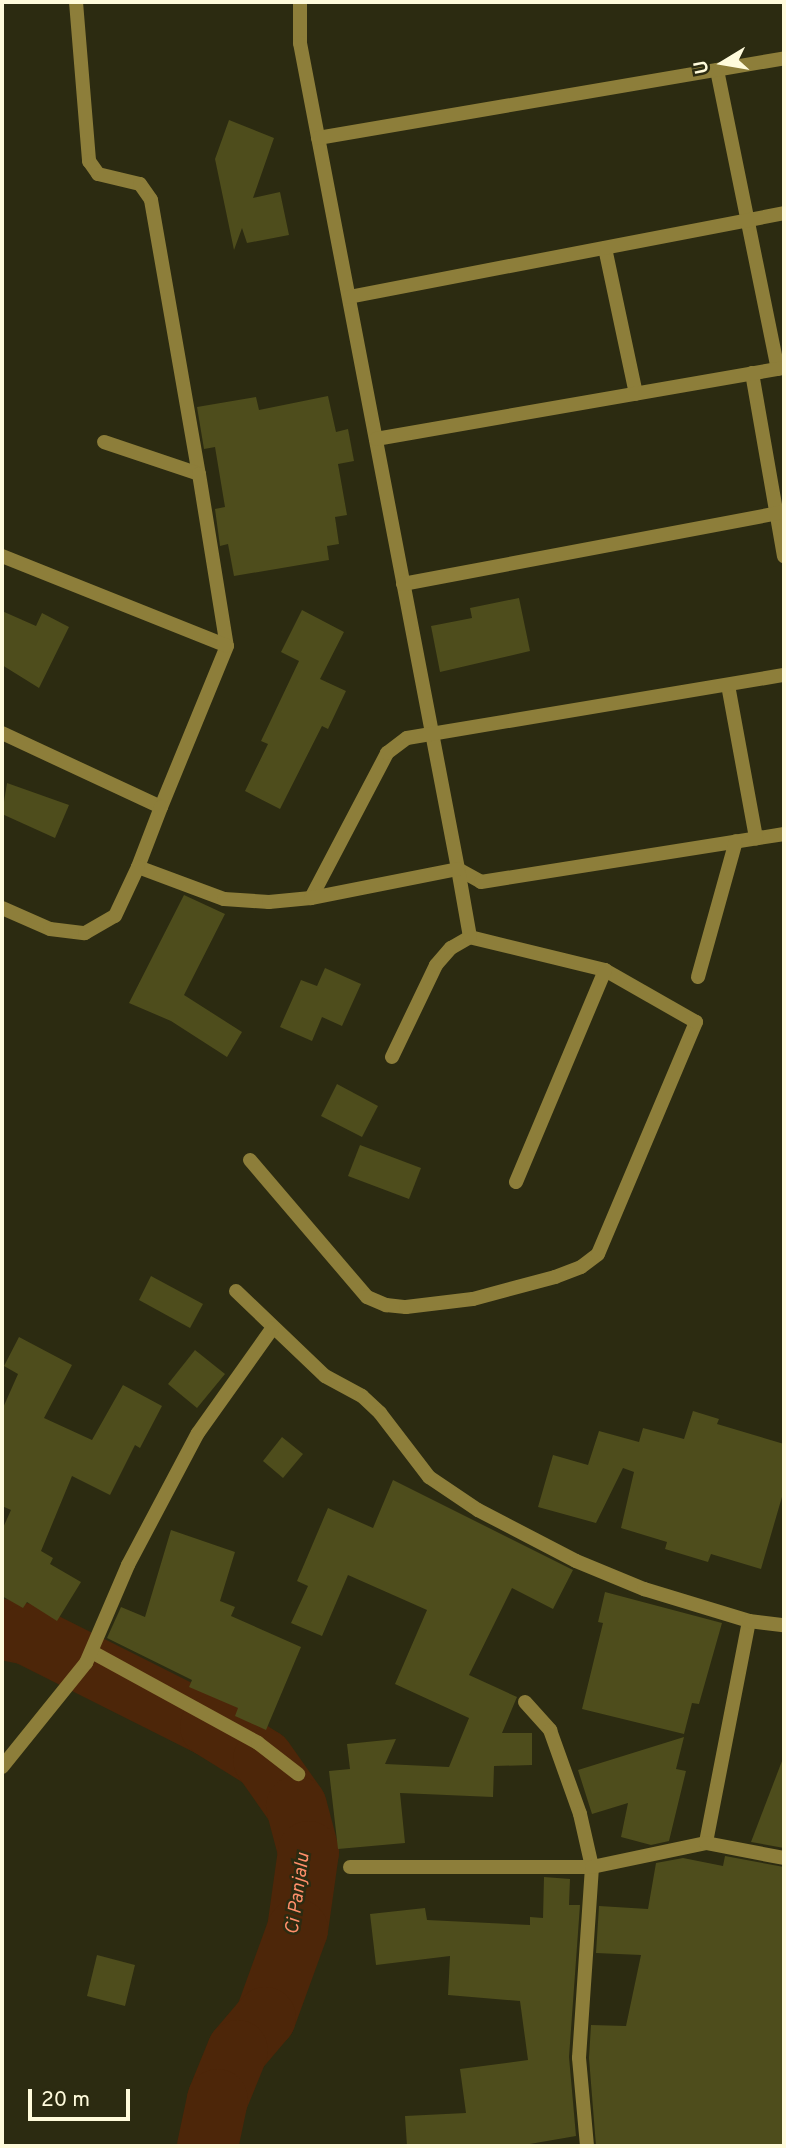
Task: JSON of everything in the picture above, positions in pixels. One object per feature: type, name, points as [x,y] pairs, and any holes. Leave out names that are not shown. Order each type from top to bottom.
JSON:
[{"type":"street","points":[[2,908],[50,929],[85,933],[115,916],[138,867],[227,646],[152,200],[140,184],[99,174],[89,161],[76,2]]},
{"type":"street","points":[[300,2],[300,43],[470,937]]},
{"type":"street","points":[[318,138],[784,58]]},
{"type":"street","points":[[376,439],[781,368],[717,70]]},
{"type":"street","points":[[349,297],[784,213]]},
{"type":"street","points":[[605,248],[636,394]]},
{"type":"street","points":[[752,373],[780,513],[784,556]]},
{"type":"street","points":[[104,442],[199,474]]},
{"type":"street","points":[[403,584],[780,513]]},
{"type":"street","points":[[2,556],[227,646]]},
{"type":"street","points":[[311,898],[387,753],[408,738],[784,674]]},
{"type":"street","points":[[728,685],[756,838]]},
{"type":"street","points":[[2,733],[161,807]]},
{"type":"street","points":[[138,867],[239,902],[311,898],[458,869],[481,882],[784,834]]},
{"type":"street","points":[[698,977],[736,841]]},
{"type":"street","points":[[250,1160],[367,1297],[386,1305],[406,1307],[473,1299],[581,1267],[598,1254],[696,1022],[605,970],[470,937]]},
{"type":"street","points":[[392,1057],[436,965],[470,937]]},
{"type":"street","points":[[516,1182],[605,970]]},
{"type":"street","points":[[236,1292],[272,1329],[325,1376],[362,1396],[429,1477],[478,1510],[576,1562],[645,1589],[749,1621],[784,1625]]},
{"type":"street","points":[[2,1767],[60,1698],[89,1657],[128,1565],[198,1433],[272,1329]]},
{"type":"street","points":[[706,1843],[749,1621]]},
{"type":"street","points":[[89,1657],[258,1743],[298,1774]]},
{"type":"street","points":[[525,1702],[550,1730],[580,1814],[592,1867],[579,2059],[587,2146]]},
{"type":"street","points":[[350,1867],[592,1867],[706,1843],[784,1858]]},
{"type":"building","points":[[229,120],[274,138],[253,198],[280,192],[289,235],[247,243],[242,228],[234,250],[215,159]]},
{"type":"building","points":[[328,396],[336,432],[348,429],[354,461],[338,464],[347,515],[335,517],[339,544],[327,546],[329,560],[234,576],[228,544],[220,546],[215,509],[225,507],[215,447],[204,449],[197,407],[256,397],[259,410]]},
{"type":"building","points":[[519,598],[530,651],[440,672],[431,626],[472,618],[470,608]]},
{"type":"building","points":[[302,610],[344,632],[320,679],[346,691],[328,729],[322,726],[280,809],[245,791],[268,744],[261,741],[299,661],[281,652]]},
{"type":"building","points":[[2,611],[36,626],[42,613],[69,627],[39,688],[2,665]]},
{"type":"building","points":[[7,783],[69,805],[55,838],[2,814]]},
{"type":"building","points":[[184,895],[225,914],[184,995],[242,1032],[227,1057],[171,1021],[129,1003]]},
{"type":"building","points":[[325,968],[361,984],[342,1026],[322,1017],[312,1041],[280,1027],[301,980],[317,986]]},
{"type":"building","points":[[337,1084],[378,1106],[362,1137],[321,1116]]},
{"type":"building","points":[[360,1145],[421,1168],[409,1199],[348,1176]]},
{"type":"building","points":[[151,1276],[203,1304],[190,1328],[139,1300]]},
{"type":"building","points":[[19,1337],[72,1365],[44,1418],[92,1440],[123,1385],[162,1406],[140,1448],[135,1445],[110,1495],[72,1476],[41,1551],[53,1558],[50,1564],[81,1582],[57,1621],[27,1602],[23,1608],[2,1596],[2,1530],[11,1510],[2,1506],[2,1410],[18,1374],[4,1366]]},
{"type":"building","points":[[195,1350],[225,1374],[197,1408],[168,1384]]},
{"type":"building","points":[[693,1411],[719,1419],[717,1424],[784,1444],[784,1490],[761,1569],[711,1554],[708,1562],[665,1549],[667,1542],[621,1528],[634,1472],[623,1468],[596,1523],[538,1507],[553,1455],[588,1465],[599,1431],[639,1442],[643,1428],[684,1439]]},
{"type":"building","points":[[282,1437],[303,1454],[283,1478],[263,1461]]},
{"type":"building","points":[[393,1480],[573,1570],[553,1609],[512,1588],[469,1675],[517,1697],[502,1733],[532,1733],[532,1765],[494,1766],[493,1797],[400,1793],[405,1843],[338,1849],[329,1771],[350,1769],[347,1744],[396,1739],[385,1764],[449,1767],[469,1718],[395,1684],[427,1610],[348,1575],[322,1636],[291,1623],[308,1586],[297,1581],[328,1508],[373,1528]]},
{"type":"building","points":[[171,1530],[235,1552],[220,1601],[235,1607],[231,1616],[301,1647],[266,1730],[235,1716],[238,1708],[189,1687],[192,1680],[107,1638],[121,1607],[145,1617]]},
{"type":"building","points":[[605,1592],[722,1623],[699,1704],[692,1703],[684,1734],[582,1709],[603,1623],[598,1622]]},
{"type":"building","points":[[684,1737],[676,1769],[686,1771],[669,1841],[651,1845],[621,1837],[628,1803],[592,1814],[578,1770]]},
{"type":"building","points":[[784,1761],[784,1848],[751,1842]]},
{"type":"building","points":[[725,1856],[784,1867],[784,2146],[596,2146],[589,2058],[591,2025],[626,2026],[641,1955],[596,1953],[599,1906],[648,1909],[656,1863],[683,1858],[723,1866]]},
{"type":"building","points":[[544,1877],[570,1879],[569,1905],[580,1905],[569,2057],[576,2136],[518,2146],[407,2146],[405,2116],[466,2113],[460,2069],[528,2060],[520,2001],[448,1995],[450,1956],[376,1965],[370,1914],[425,1908],[427,1920],[530,1925],[530,1917],[543,1918]]},
{"type":"building","points":[[97,1955],[135,1965],[125,2006],[87,1996]]},
{"type":"waterway","name":"Ci Panjalu","points":[[2,1629],[27,1634],[210,1726],[263,1759],[296,1806],[308,1851],[297,1929],[265,2017],[237,2050],[217,2099],[207,2146]]}]
